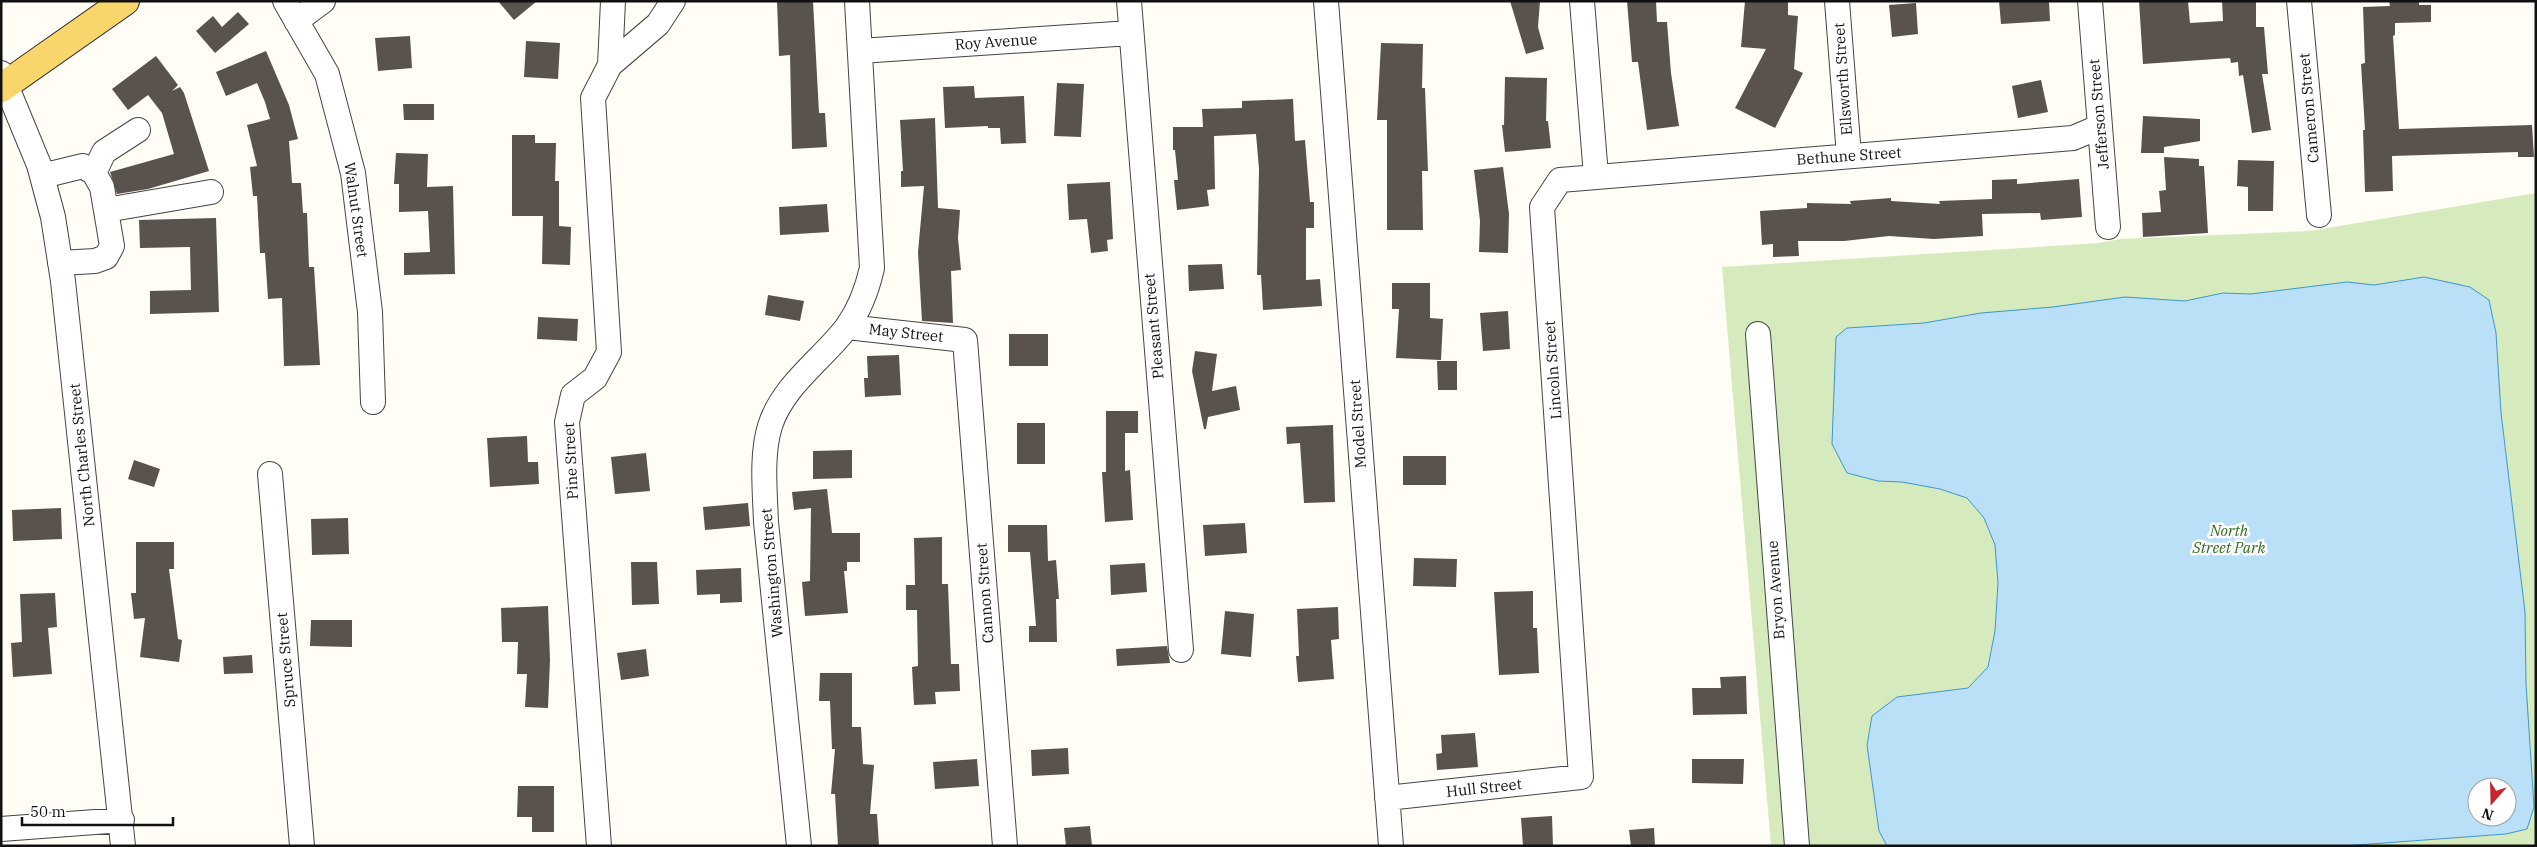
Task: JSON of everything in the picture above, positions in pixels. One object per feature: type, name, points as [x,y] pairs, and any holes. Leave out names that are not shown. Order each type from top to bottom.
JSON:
[{"type":"main road","points":[[3,82],[125,1]]},
{"type":"street","points":[[290,11],[323,1]]},
{"type":"street","points":[[610,64],[613,1]]},
{"type":"street","points":[[610,64],[658,24],[673,1]]},
{"type":"street","name":"Washington Street","points":[[799,846],[766,522],[764,472],[770,426],[790,390],[847,327],[865,297],[872,268],[857,1]]},
{"type":"street","name":"Pleasant Street","points":[[1129,1],[1181,650]]},
{"type":"street","name":"Model Street","points":[[1326,1],[1391,846]]},
{"type":"street","points":[[1582,1],[1596,176]]},
{"type":"street","name":"Ellsworth Street","points":[[1837,1],[1849,156]]},
{"type":"street","name":"Jefferson Street","points":[[2090,1],[2108,227]]},
{"type":"street","name":"Cameron Street","points":[[2299,1],[2319,214]]},
{"type":"street","name":"Walnut Street","points":[[290,11],[327,74],[353,173],[370,312],[373,402]]},
{"type":"street","name":"Roy Avenue","points":[[860,51],[1131,33]]},
{"type":"street","name":"Pine Street","points":[[599,846],[567,422],[573,395],[595,378],[609,352],[593,98],[610,64]]},
{"type":"street","name":"North Charles Street","points":[[3,82],[42,176],[53,217],[60,264],[122,820],[123,846]]},
{"type":"street","name":"Bethune Street","points":[[1596,176],[2073,138],[2099,127]]},
{"type":"street","points":[[94,173],[104,152],[138,130]]},
{"type":"street","points":[[42,176],[83,166],[94,173],[102,187],[112,246],[106,257],[95,261],[60,264]]},
{"type":"street","name":"Lincoln Street","points":[[1581,777],[1542,207],[1560,180],[1596,176]]},
{"type":"street","points":[[106,210],[211,192]]},
{"type":"street","name":"May Street","points":[[847,327],[965,340]]},
{"type":"street","name":"Bryon Avenue","points":[[1758,334],[1797,846]]},
{"type":"street","name":"Cannon Street","points":[[965,340],[1005,846]]},
{"type":"street","name":"Spruce Street","points":[[270,474],[302,846]]},
{"type":"street","name":"Hull Street","points":[[1386,798],[1581,777]]},
{"type":"street","points":[[1,829],[122,820]]},
{"type":"green space","name":"North Street Park","points":[[2536,193],[2536,846],[1771,846],[1722,267],[2099,243],[2121,239],[2310,231]]},
{"type":"water","name":"North Street Park","points":[[2424,277],[2470,287],[2489,300],[2496,333],[2501,413],[2525,612],[2526,684],[2534,807],[2527,829],[2506,834],[2343,846],[1887,846],[1879,831],[1867,745],[1872,716],[1897,697],[1968,688],[1988,667],[1995,631],[1998,583],[1995,545],[1984,518],[1967,498],[1940,489],[1902,482],[1878,481],[1847,473],[1832,444],[1836,337],[1847,328],[1924,323],[1981,313],[2053,307],[2125,297],[2185,301],[2223,293],[2251,294],[2347,282],[2374,285]]},
{"type":"building","points":[[498,1],[537,1],[514,20]]},
{"type":"building","points":[[777,1],[813,1],[819,113],[825,113],[827,147],[792,149],[790,55],[779,56]]},
{"type":"building","points":[[1510,1],[1540,1],[1538,27],[1544,49],[1526,54]]},
{"type":"building","points":[[1627,1],[1656,1],[1657,22],[1667,22],[1671,73],[1679,126],[1647,130],[1638,62],[1632,62]]},
{"type":"building","points":[[1745,1],[1788,1],[1788,15],[1798,16],[1794,69],[1803,73],[1775,128],[1735,108],[1766,49],[1741,47]]},
{"type":"building","points":[[1999,1],[2049,1],[2050,21],[2001,24]]},
{"type":"building","points":[[2139,1],[2188,1],[2190,23],[2223,21],[2222,1],[2256,1],[2256,27],[2264,27],[2268,74],[2262,74],[2271,130],[2252,133],[2243,75],[2239,76],[2238,62],[2231,63],[2230,58],[2143,64]]},
{"type":"building","points":[[2389,1],[2419,1],[2419,5],[2431,5],[2431,22],[2395,23],[2395,35],[2393,36],[2399,129],[2532,125],[2534,157],[2518,157],[2518,152],[2392,156],[2393,191],[2365,192],[2363,130],[2365,130],[2361,64],[2365,63],[2363,7],[2390,6]]},
{"type":"building","points":[[1916,3],[1918,34],[1892,37],[1889,5]]},
{"type":"building","points":[[238,12],[249,24],[215,53],[196,31],[213,16],[222,27]]},
{"type":"building","points":[[410,36],[412,68],[378,71],[375,38]]},
{"type":"building","points":[[526,41],[560,43],[558,79],[524,77]]},
{"type":"building","points":[[1381,43],[1423,44],[1422,88],[1425,88],[1428,171],[1422,171],[1423,230],[1387,230],[1387,120],[1377,120]]},
{"type":"building","points":[[266,51],[289,105],[298,139],[289,141],[292,183],[301,183],[303,213],[307,213],[309,267],[314,267],[320,365],[284,366],[282,298],[268,299],[265,253],[260,253],[257,196],[253,196],[250,167],[257,166],[247,125],[270,119],[265,102],[257,83],[226,96],[216,72]]},
{"type":"building","points":[[156,56],[178,85],[172,91],[180,87],[184,93],[209,171],[148,189],[117,194],[110,172],[174,154],[162,113],[148,95],[128,110],[112,89]]},
{"type":"building","points":[[1505,77],[1547,78],[1546,121],[1548,121],[1551,148],[1505,152],[1502,125],[1504,125]]},
{"type":"building","points":[[2041,80],[2048,112],[2018,118],[2012,86]]},
{"type":"building","points":[[1057,83],[1084,84],[1081,137],[1054,136]]},
{"type":"building","points":[[974,86],[975,98],[1024,96],[1026,143],[1001,144],[1000,128],[988,128],[988,126],[945,128],[943,87]]},
{"type":"building","points":[[1293,99],[1295,141],[1305,140],[1310,202],[1314,202],[1314,228],[1306,228],[1306,280],[1320,279],[1322,306],[1263,310],[1261,275],[1257,275],[1259,169],[1256,134],[1214,136],[1215,189],[1207,190],[1209,206],[1177,210],[1174,180],[1178,180],[1175,150],[1173,150],[1173,127],[1203,127],[1202,109],[1242,108],[1242,101]]},
{"type":"building","points":[[403,104],[434,104],[434,120],[404,120]]},
{"type":"building","points":[[2143,116],[2200,119],[2200,141],[2164,147],[2164,153],[2141,153]]},
{"type":"building","points":[[935,118],[938,208],[960,210],[958,238],[961,270],[951,271],[953,323],[922,321],[918,252],[924,186],[901,187],[901,171],[903,171],[900,120]]},
{"type":"building","points":[[512,135],[535,135],[535,143],[556,143],[555,181],[559,181],[559,226],[571,227],[570,265],[542,264],[543,216],[512,216]]},
{"type":"building","points":[[396,153],[428,154],[427,187],[453,186],[455,274],[404,275],[404,253],[430,252],[428,211],[399,212],[399,184],[394,184]]},
{"type":"building","points":[[2164,157],[2199,159],[2199,166],[2204,166],[2208,233],[2143,237],[2142,213],[2161,212],[2159,191],[2166,190]]},
{"type":"building","points":[[2238,160],[2274,161],[2273,211],[2248,211],[2248,187],[2237,186]]},
{"type":"building","points":[[1503,167],[1509,214],[1508,253],[1479,252],[1480,221],[1474,170]]},
{"type":"building","points":[[2017,179],[2017,184],[2079,179],[2082,217],[2041,220],[2040,213],[1982,214],[1983,236],[1934,239],[1889,236],[1844,241],[1798,241],[1799,256],[1773,257],[1773,244],[1762,245],[1760,211],[1807,208],[1807,203],[1851,204],[1850,201],[1891,198],[1891,201],[1940,204],[1939,201],[1992,199],[1992,180]]},
{"type":"building","points":[[1110,182],[1113,239],[1107,240],[1108,251],[1091,253],[1087,219],[1069,220],[1067,184]]},
{"type":"building","points":[[827,204],[829,232],[780,235],[779,207]]},
{"type":"building","points":[[216,218],[219,312],[150,314],[150,291],[191,290],[190,247],[140,248],[139,220]]},
{"type":"building","points":[[1222,264],[1224,289],[1189,291],[1188,265]]},
{"type":"building","points":[[1392,283],[1430,283],[1430,318],[1443,319],[1441,360],[1396,358],[1399,309],[1392,309]]},
{"type":"building","points":[[768,295],[804,301],[800,321],[765,315]]},
{"type":"building","points":[[1508,311],[1510,349],[1483,351],[1480,313]]},
{"type":"building","points":[[538,317],[578,319],[577,341],[537,339]]},
{"type":"building","points":[[1009,334],[1048,334],[1048,366],[1009,366]]},
{"type":"building","points":[[1195,351],[1217,354],[1212,391],[1236,386],[1240,410],[1208,417],[1206,429],[1204,429],[1192,371]]},
{"type":"building","points":[[899,355],[901,395],[865,397],[864,378],[868,378],[867,356]]},
{"type":"building","points":[[1437,361],[1457,361],[1457,390],[1438,390]]},
{"type":"building","points":[[1106,411],[1138,411],[1138,433],[1125,433],[1125,471],[1130,470],[1133,520],[1105,522],[1102,472],[1106,472]]},
{"type":"building","points":[[1017,423],[1045,423],[1045,464],[1017,464]]},
{"type":"building","points":[[1333,425],[1335,502],[1304,503],[1300,443],[1287,444],[1286,427]]},
{"type":"building","points":[[527,436],[528,462],[538,462],[539,484],[490,487],[487,438]]},
{"type":"building","points":[[852,450],[852,478],[813,479],[813,451]]},
{"type":"building","points":[[646,453],[650,491],[615,494],[611,457]]},
{"type":"building","points":[[1403,456],[1446,456],[1446,485],[1403,485]]},
{"type":"building","points":[[134,460],[160,469],[154,487],[128,479]]},
{"type":"building","points":[[827,489],[832,533],[860,533],[860,562],[847,562],[847,571],[844,571],[848,613],[805,616],[802,582],[810,581],[811,508],[794,510],[792,492]]},
{"type":"building","points":[[748,503],[750,526],[705,530],[703,507]]},
{"type":"building","points":[[61,508],[62,539],[13,541],[12,510]]},
{"type":"building","points":[[348,518],[349,554],[312,555],[311,519]]},
{"type":"building","points":[[1245,523],[1247,553],[1205,556],[1203,525]]},
{"type":"building","points":[[1008,525],[1047,525],[1048,561],[1056,560],[1059,599],[1056,599],[1057,642],[1029,642],[1029,626],[1036,626],[1030,552],[1008,552]]},
{"type":"building","points":[[942,537],[942,584],[948,584],[951,664],[959,664],[960,691],[935,692],[936,704],[914,705],[912,667],[918,666],[917,610],[906,610],[906,585],[915,585],[914,538]]},
{"type":"building","points":[[136,542],[174,542],[174,569],[169,569],[178,639],[182,640],[179,662],[140,657],[145,618],[134,619],[131,593],[136,593]]},
{"type":"building","points":[[1414,558],[1457,559],[1456,587],[1413,586]]},
{"type":"building","points":[[631,562],[657,562],[659,604],[632,605]]},
{"type":"building","points":[[1145,563],[1147,592],[1111,595],[1110,565]]},
{"type":"building","points":[[741,568],[742,602],[720,603],[720,594],[697,595],[696,570]]},
{"type":"building","points":[[1533,591],[1533,628],[1537,628],[1539,673],[1499,675],[1494,592]]},
{"type":"building","points":[[55,593],[57,627],[48,628],[52,674],[13,677],[11,643],[22,642],[20,594]]},
{"type":"building","points":[[548,606],[550,660],[548,708],[525,707],[527,674],[517,674],[518,642],[502,642],[501,608]]},
{"type":"building","points":[[1338,607],[1339,639],[1331,640],[1334,679],[1298,682],[1296,656],[1299,656],[1297,609]]},
{"type":"building","points":[[1225,611],[1254,614],[1251,657],[1221,654]]},
{"type":"building","points":[[311,620],[352,620],[352,647],[310,646]]},
{"type":"building","points":[[1167,646],[1170,663],[1117,666],[1116,649]]},
{"type":"building","points":[[646,649],[649,676],[621,680],[617,653]]},
{"type":"building","points":[[252,655],[253,673],[224,674],[223,657]]},
{"type":"building","points":[[820,673],[852,673],[852,727],[861,727],[863,764],[874,765],[870,814],[877,814],[879,846],[838,846],[835,794],[831,794],[835,749],[832,749],[830,701],[819,701]]},
{"type":"building","points":[[1746,676],[1747,714],[1693,715],[1692,688],[1721,688],[1720,677]]},
{"type":"building","points":[[1475,733],[1478,767],[1437,770],[1436,754],[1442,753],[1441,735]]},
{"type":"building","points":[[1068,748],[1069,774],[1032,776],[1031,750]]},
{"type":"building","points":[[977,759],[979,786],[935,789],[933,762]]},
{"type":"building","points":[[1692,759],[1744,759],[1743,784],[1692,783]]},
{"type":"building","points":[[518,786],[554,786],[554,832],[532,832],[532,817],[517,817]]},
{"type":"building","points":[[1552,816],[1553,846],[1523,846],[1521,818]]},
{"type":"building","points":[[1090,826],[1092,846],[1066,846],[1064,828]]},
{"type":"building","points":[[1654,828],[1655,846],[1631,846],[1629,830]]}]
